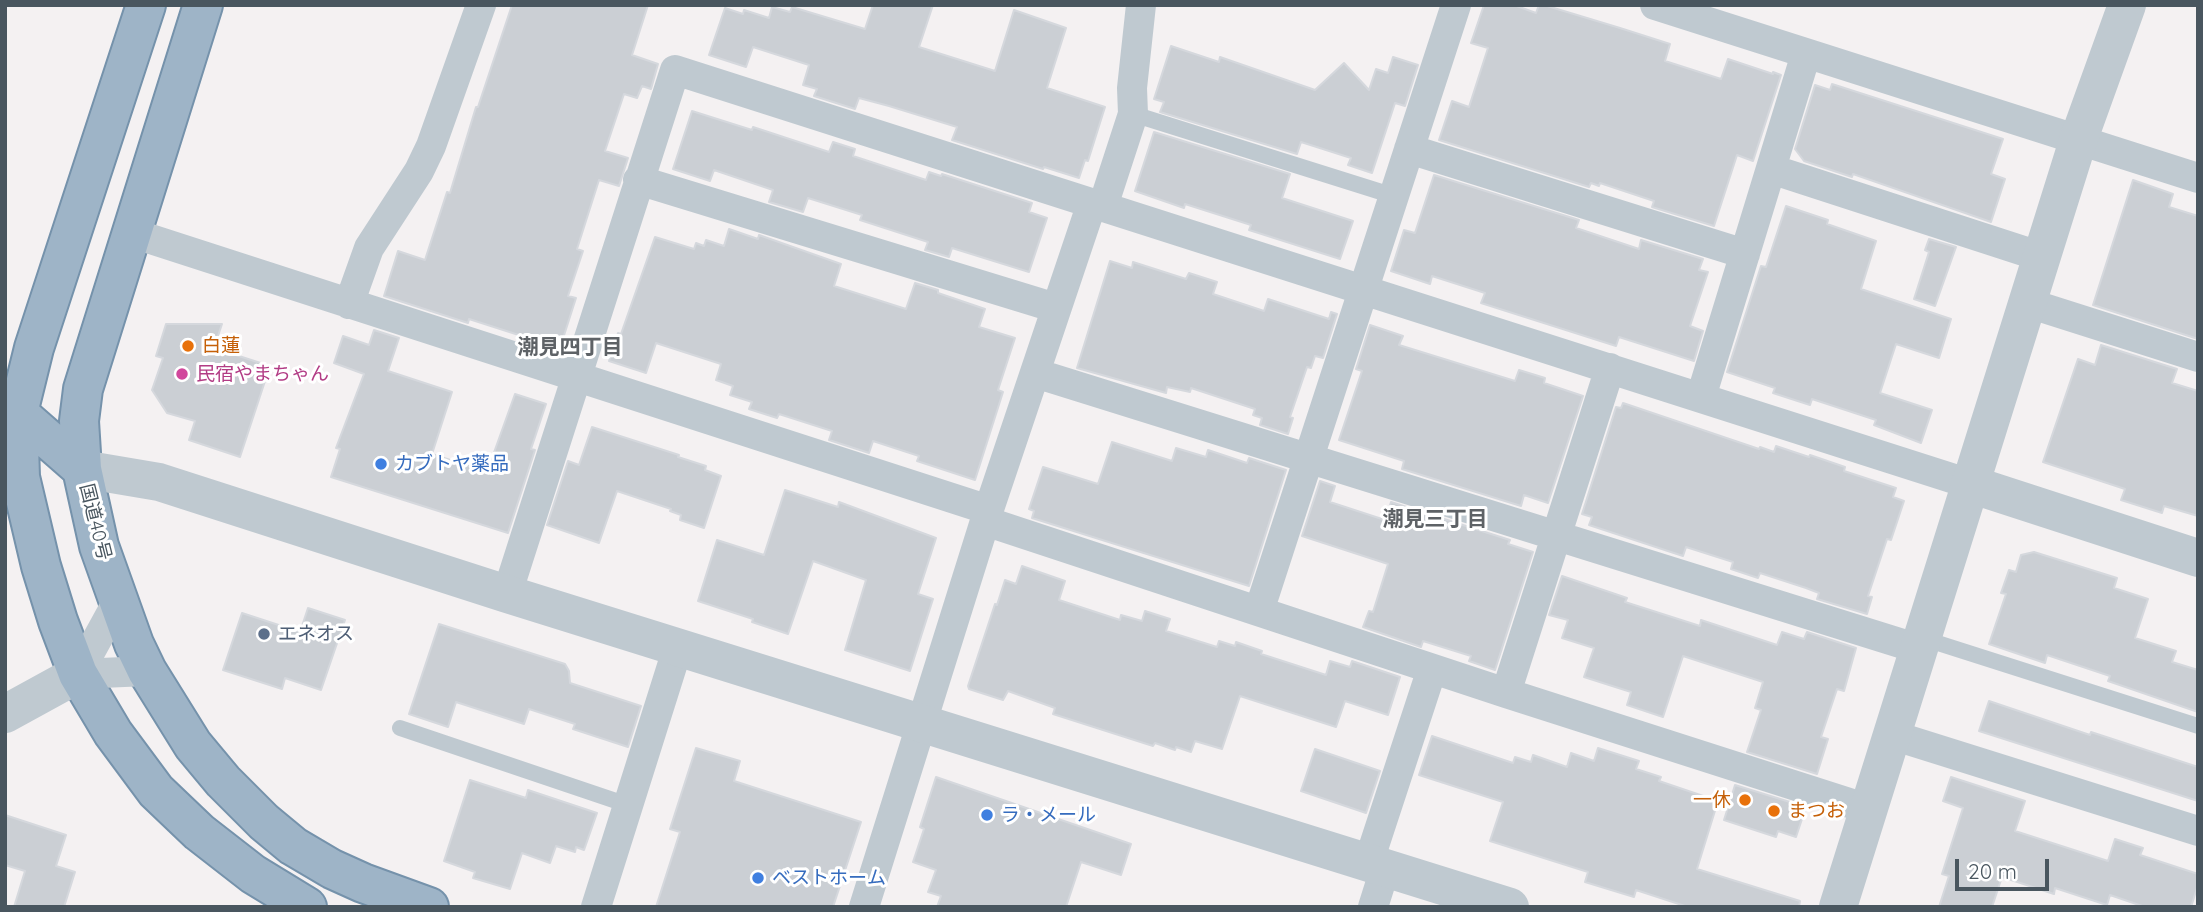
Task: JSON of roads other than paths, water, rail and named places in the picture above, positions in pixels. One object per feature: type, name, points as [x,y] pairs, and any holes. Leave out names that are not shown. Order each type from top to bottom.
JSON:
[{"type":"highway","points":[[146,5],[12,412],[12,462],[58,621],[78,674],[113,733],[156,791],[199,832],[253,874],[307,907]]},
{"type":"highway","name":"国道40号","points":[[203,5],[82,389],[79,421],[82,469],[99,546],[134,644],[147,671],[193,745],[223,781],[283,838],[332,869],[429,907]]},
{"type":"highway","points":[[12,412],[82,469]]},
{"type":"highway","points":[[12,462],[82,469]]},
{"type":"street","points":[[349,304],[369,248],[419,171],[431,146],[481,5]]},
{"type":"street","points":[[864,907],[987,515],[1056,308],[1133,114],[1132,88],[1141,5]]},
{"type":"street","points":[[1259,611],[1456,5]]},
{"type":"street","points":[[1655,5],[2198,178]]},
{"type":"street","points":[[1838,907],[2078,141],[2127,5]]},
{"type":"street","points":[[1701,397],[1806,54]]},
{"type":"street","points":[[507,594],[675,70],[2198,558]]},
{"type":"street","points":[[1409,149],[1745,254]]},
{"type":"street","points":[[1771,169],[2042,257]]},
{"type":"street","points":[[638,180],[1056,308]]},
{"type":"street","points":[[132,233],[576,377],[1506,694],[1868,809]]},
{"type":"street","points":[[2028,303],[2198,357]]},
{"type":"street","points":[[1506,694],[1611,368]]},
{"type":"street","points":[[1035,373],[1921,643]]},
{"type":"street","points":[[82,469],[159,482],[507,594],[1510,907]]},
{"type":"street","points":[[78,674],[118,601]]},
{"type":"street","points":[[596,907],[678,647]]},
{"type":"street","points":[[1373,907],[1377,866],[1432,669]]},
{"type":"street","points":[[5,714],[78,674],[147,671]]},
{"type":"street","points":[[1892,735],[2198,831]]},
{"type":"lane","points":[[1133,114],[1394,196]]},
{"type":"lane","points":[[1921,643],[2198,726]]},
{"type":"lane","points":[[400,729],[628,805]]},
{"type":"place","name":"白蓮","points":[[188,346]]},
{"type":"place","name":"民宿やまちゃん","points":[[182,374]]},
{"type":"place","name":"カブトヤ薬品","points":[[381,464]]},
{"type":"place","name":"エネオス","points":[[264,634]]},
{"type":"place","name":"一休","points":[[1745,800]]},
{"type":"place","name":"まつお","points":[[1774,811]]},
{"type":"place","name":"ラ・メール","points":[[987,815]]},
{"type":"place","name":"ベストホーム","points":[[758,878]]},
{"type":"district","name":"潮見四丁目","points":[[570,348]]},
{"type":"district","name":"潮見三丁目","points":[[1435,520]]}]
